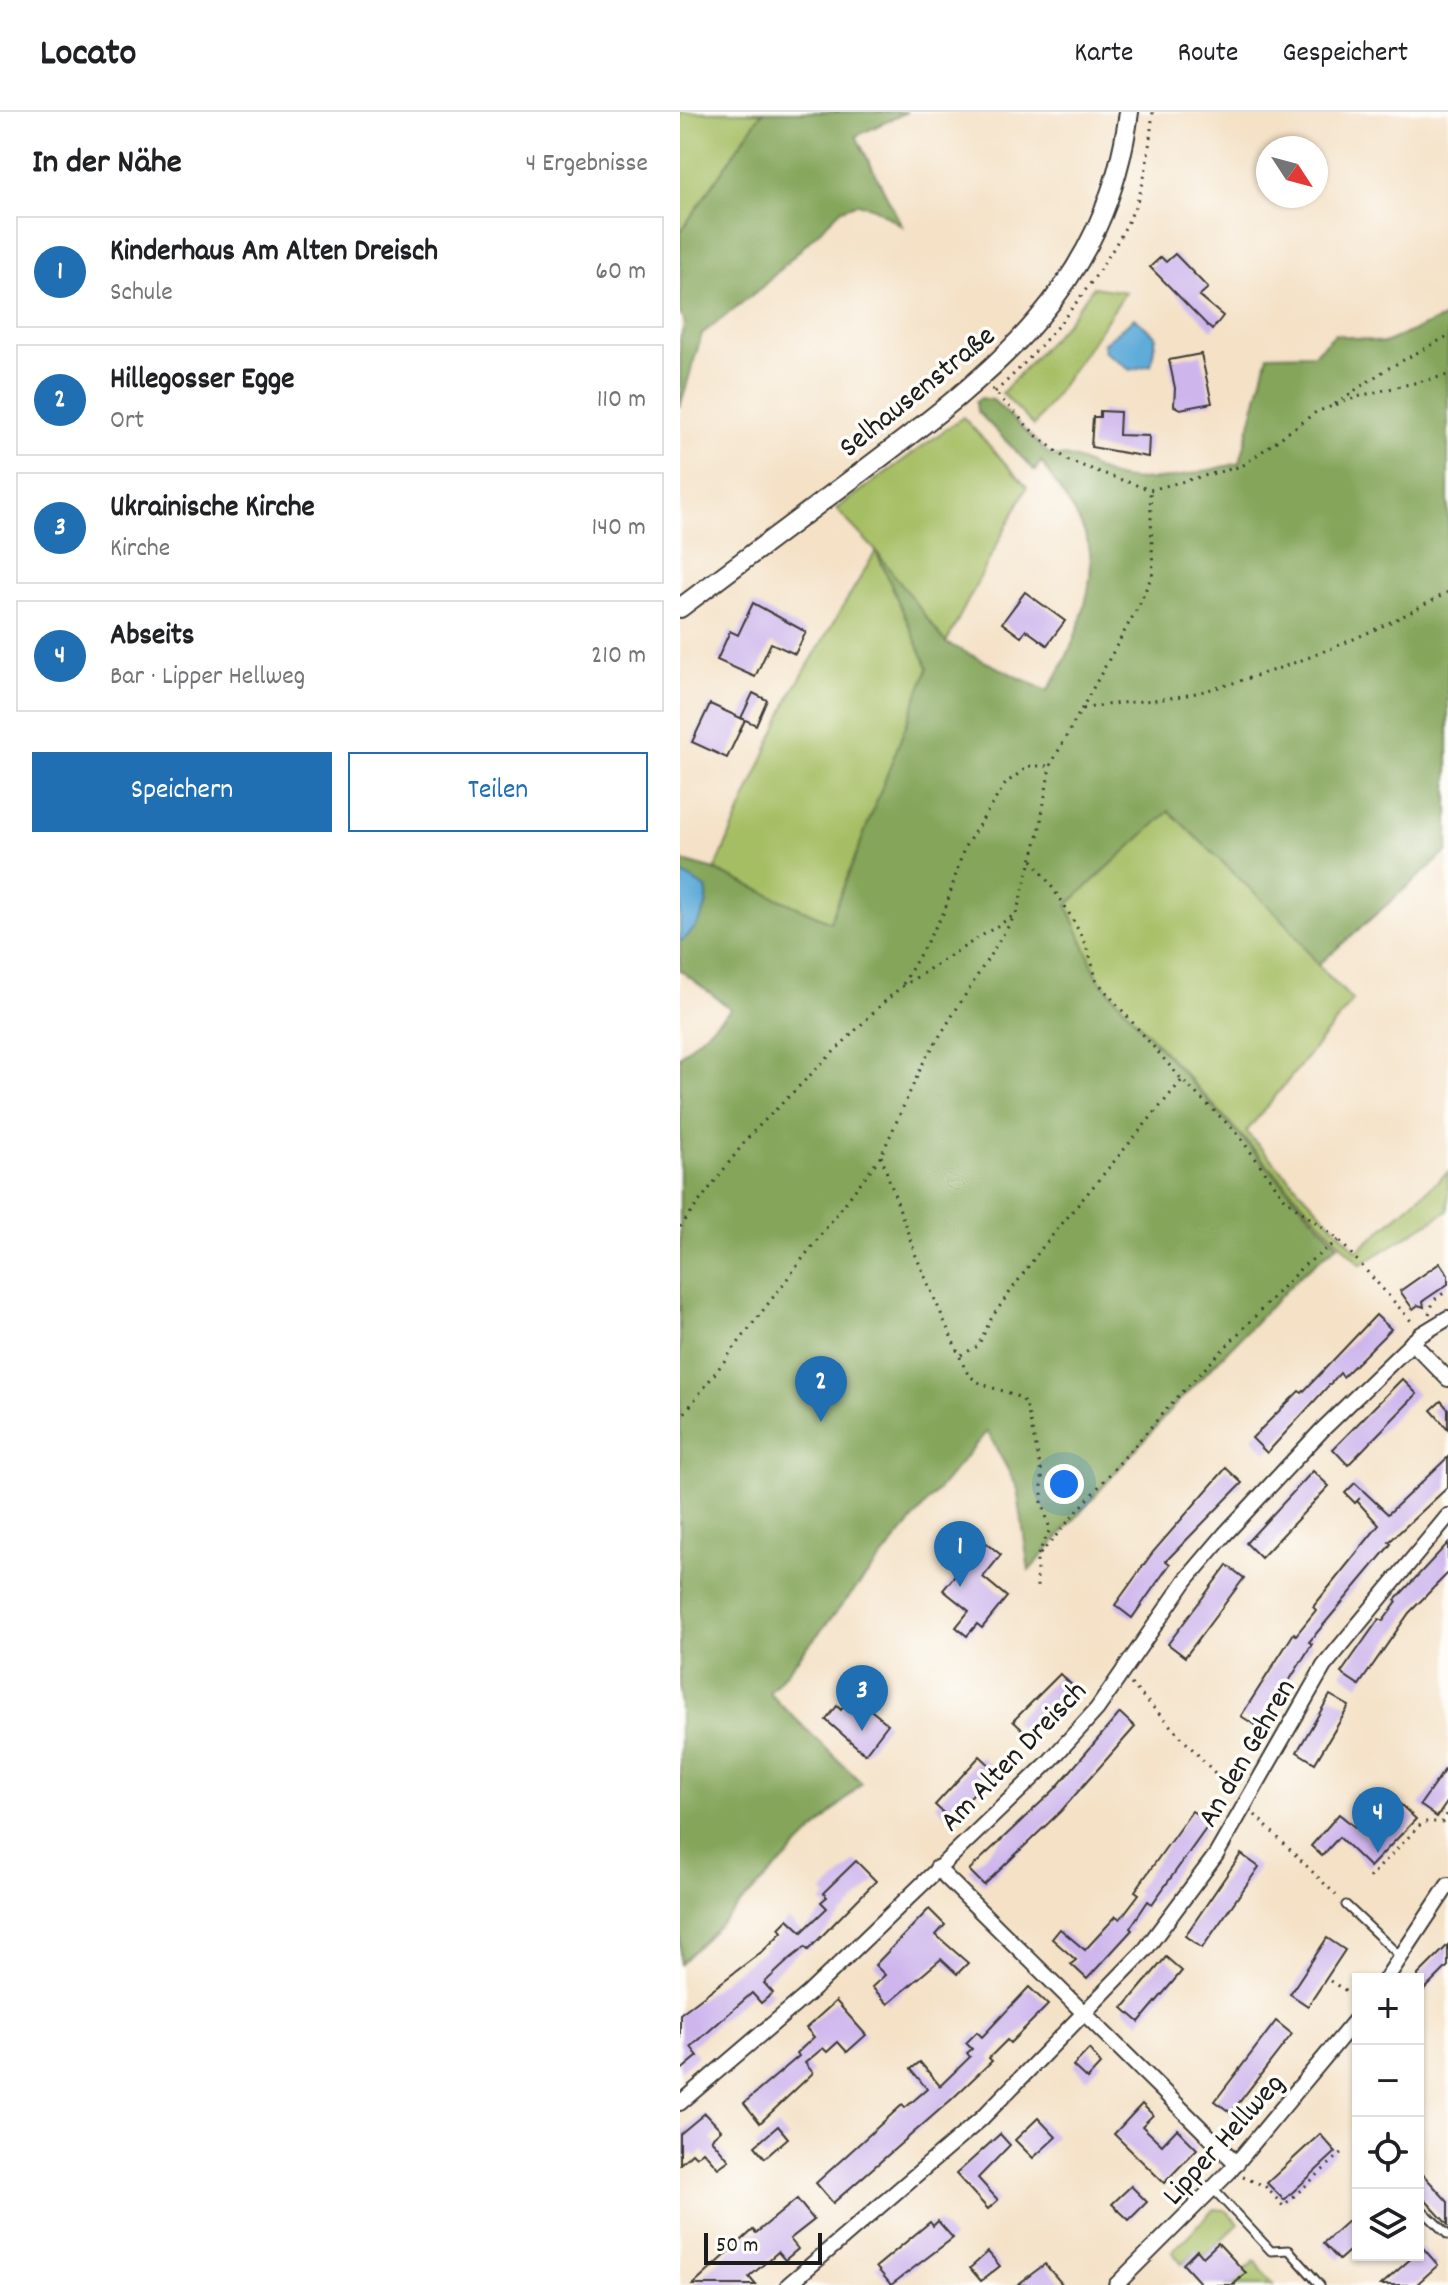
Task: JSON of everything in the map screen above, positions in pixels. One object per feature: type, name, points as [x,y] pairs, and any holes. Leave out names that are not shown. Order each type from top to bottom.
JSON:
[{"type":"street","name":"Selhausenstraße","points":[[680,608],[957,400],[1019,342],[1073,273],[1100,224],[1120,167],[1129,112]]},
{"type":"street","name":"Am Alten Dreisch","points":[[680,2103],[809,1993],[1065,1746],[1122,1674],[1186,1580],[1210,1551],[1322,1430],[1421,1334],[1448,1318]]},
{"type":"street","points":[[1421,1334],[1448,1379]]},
{"type":"street","name":"An den Gehren","points":[[788,2285],[949,2148],[1086,2013],[1165,1926],[1216,1855],[1324,1666],[1448,1516]]},
{"type":"street","points":[[937,1868],[1086,2013],[1234,2168]]},
{"type":"street","points":[[1390,1973],[1448,1885]]},
{"type":"street","name":"Lipper Hellweg","points":[[1116,2285],[1234,2168],[1352,2024]]},
{"type":"lane","points":[[1346,1905],[1401,1957]]},
{"type":"lane","points":[[1214,2190],[1271,2251],[1289,2250],[1320,2285]]},
{"type":"lane","points":[[1424,2212],[1448,2235]]},
{"type":"path","points":[[1330,407],[1385,370],[1448,336]]},
{"type":"path","points":[[995,392],[1037,436],[1069,461],[1150,490],[1242,466],[1316,412],[1448,375]]},
{"type":"path","points":[[680,1419],[881,1156],[924,1061],[1016,914],[1033,860],[1050,766],[1059,744],[1083,709],[1153,573],[1150,490]]},
{"type":"path","points":[[1083,709],[1195,693],[1334,648],[1404,617],[1448,592]]},
{"type":"path","points":[[901,987],[945,910],[964,848],[1006,783],[1029,766],[1050,766]]},
{"type":"path","points":[[1033,860],[1080,935],[1092,959],[1096,980],[1182,1080],[1236,1132],[1286,1200],[1339,1240],[1421,1334],[1434,1300],[1448,1290]]},
{"type":"path","points":[[680,1227],[750,1135],[901,987],[1016,914]]},
{"type":"path","points":[[961,1355],[978,1346],[992,1317],[1041,1249],[1182,1080]]},
{"type":"path","points":[[881,1156],[916,1256],[974,1382],[1017,1394],[1026,1403],[1050,1529],[1037,1557],[1037,1587]]},
{"type":"path","points":[[1037,1557],[1170,1405],[1302,1267],[1339,1240]]},
{"type":"path","points":[[1122,1674],[1245,1805],[1346,1905]]},
{"type":"path","points":[[1369,1878],[1423,1822],[1442,1822],[1448,1813]]},
{"type":"path","points":[[1330,1981],[1352,1994]]},
{"type":"path","points":[[1234,2168],[1265,2186],[1283,2206],[1344,2151]]},
{"type":"path","points":[[1234,2285],[1248,2270]]},
{"type":"path","points":[[1190,2285],[1193,2282],[1196,2285]]},
{"type":"green space","points":[[680,112],[762,112],[680,233]]},
{"type":"green space","points":[[762,112],[907,112],[856,136],[902,226],[874,208],[858,203],[842,209],[762,287],[702,334],[680,407],[680,339],[685,323],[680,314],[680,233]]},
{"type":"green space","points":[[1093,287],[1126,292],[1034,426],[1002,393],[1067,322]]},
{"type":"green space","points":[[1448,316],[1448,851],[1318,965],[1287,924],[1169,811],[1067,905],[1099,980],[1338,1245],[1302,1274],[1174,1406],[1029,1571],[1017,1487],[987,1431],[769,1693],[862,1783],[680,1964],[680,1056],[731,1009],[680,970],[680,860],[715,870],[830,922],[928,668],[876,551],[946,643],[1047,691],[1065,660],[1081,620],[1090,578],[1088,543],[1074,511],[1041,461],[1035,471],[977,411],[976,402],[981,398],[993,400],[1052,457],[1077,459],[1116,477],[1147,480],[1179,476],[1240,463],[1268,355],[1314,354],[1335,334],[1384,343]]},
{"type":"green space","points":[[963,417],[1027,487],[946,643],[878,555],[929,668],[830,922],[715,870],[791,694],[876,551],[836,509]]},
{"type":"green space","points":[[1169,810],[1287,924],[1318,965],[1353,1001],[1246,1132],[1357,1251],[1448,1172],[1448,1211],[1360,1265],[1099,980],[1067,905]]},
{"type":"green space","points":[[1214,2209],[1225,2210],[1239,2224],[1203,2257],[1197,2251],[1182,2264],[1172,2252]]},
{"type":"green space","points":[[1255,2261],[1273,2285],[1228,2285]]},
{"type":"water","points":[[1134,318],[1156,336],[1151,365],[1130,370],[1105,352],[1103,344]]},
{"type":"water","points":[[680,872],[706,888],[707,903],[701,918],[680,942]]},
{"type":"building","points":[[1175,254],[1208,288],[1199,296],[1223,316],[1212,330],[1150,267],[1161,257],[1166,262]]},
{"type":"building","points":[[1201,354],[1212,403],[1180,409],[1174,406],[1175,388],[1169,360]]},
{"type":"building","points":[[1100,411],[1120,412],[1119,435],[1149,436],[1148,457],[1091,447],[1093,417],[1100,417]]},
{"type":"building","points":[[1025,592],[1065,621],[1047,645],[1026,630],[1021,637],[1002,623]]},
{"type":"building","points":[[753,603],[806,632],[795,654],[771,643],[755,677],[717,660],[730,631],[738,635]]},
{"type":"building","points":[[753,693],[767,700],[756,725],[741,718]]},
{"type":"building","points":[[710,704],[745,720],[727,758],[692,742]]},
{"type":"building","points":[[1440,1263],[1448,1275],[1448,1284],[1423,1301],[1424,1307],[1418,1305],[1413,1309],[1400,1291]]},
{"type":"building","points":[[1376,1315],[1391,1329],[1343,1377],[1340,1373],[1267,1453],[1252,1438],[1299,1391],[1302,1393]]},
{"type":"building","points":[[1402,1379],[1417,1394],[1348,1465],[1333,1449]]},
{"type":"building","points":[[1441,1401],[1448,1409],[1448,1429],[1431,1410]]},
{"type":"building","points":[[1448,1457],[1448,1487],[1389,1542],[1391,1544],[1309,1642],[1312,1644],[1260,1728],[1241,1716],[1294,1633],[1296,1635],[1316,1610],[1313,1607],[1379,1525],[1357,1501],[1355,1503],[1345,1493],[1355,1483],[1388,1514]]},
{"type":"building","points":[[1226,1468],[1242,1483],[1166,1561],[1170,1564],[1132,1618],[1115,1605],[1153,1552]]},
{"type":"building","points":[[1313,1471],[1329,1486],[1261,1558],[1246,1543]]},
{"type":"building","points":[[984,1541],[1001,1555],[983,1577],[1007,1597],[982,1628],[977,1624],[967,1636],[956,1627],[969,1611],[943,1590]]},
{"type":"building","points":[[1448,1543],[1448,1573],[1409,1613],[1359,1685],[1341,1673],[1379,1619],[1383,1621],[1397,1602],[1395,1600]]},
{"type":"building","points":[[1227,1565],[1244,1578],[1185,1657],[1168,1644]]},
{"type":"building","points":[[1060,1674],[1075,1688],[1028,1735],[1013,1721]]},
{"type":"building","points":[[852,1695],[888,1724],[865,1754],[826,1720],[837,1706],[841,1710]]},
{"type":"building","points":[[1330,1695],[1349,1706],[1315,1763],[1297,1752]]},
{"type":"building","points":[[1120,1713],[1135,1727],[1061,1811],[984,1885],[969,1870],[1055,1789]]},
{"type":"building","points":[[980,1756],[995,1770],[950,1819],[935,1805]]},
{"type":"building","points":[[1448,1765],[1448,1801],[1437,1817],[1420,1805]]},
{"type":"building","points":[[1400,1804],[1416,1819],[1370,1867],[1339,1837],[1322,1856],[1311,1846],[1339,1814],[1368,1838]]},
{"type":"building","points":[[1192,1811],[1210,1823],[1152,1904],[1148,1901],[1130,1928],[1132,1930],[1087,1979],[1071,1964],[1076,1960],[1052,1939],[1060,1929],[1085,1950],[1116,1916],[1120,1919],[1139,1894],[1135,1891]]},
{"type":"building","points":[[1241,1854],[1259,1867],[1202,1948],[1185,1936]]},
{"type":"building","points":[[856,1861],[876,1881],[808,1950],[805,1947],[764,1983],[773,1993],[761,2003],[752,1993],[691,2047],[698,2056],[680,2071],[680,2014],[764,1950],[782,1932],[779,1928],[788,1919],[802,1932],[827,1908],[821,1902],[827,1897],[823,1893]]},
{"type":"building","points":[[929,1909],[945,1925],[936,1935],[968,1963],[957,1974],[941,1959],[888,2004],[872,1987],[885,1975],[875,1965]]},
{"type":"building","points":[[1327,1938],[1345,1950],[1308,2006],[1290,1994]]},
{"type":"building","points":[[1448,1945],[1448,1966],[1424,1990],[1424,1973],[1420,1973]]},
{"type":"building","points":[[1166,1957],[1182,1971],[1139,2022],[1123,2008]]},
{"type":"building","points":[[1029,1987],[1048,2005],[1010,2043],[1007,2040],[989,2058],[992,2061],[952,2099],[833,2203],[816,2183],[902,2105],[905,2108],[927,2089],[911,2069],[920,2062],[940,2086],[970,2057],[967,2053],[972,2049],[966,2043],[977,2032],[982,2037]]},
{"type":"building","points":[[836,2001],[866,2035],[847,2052],[838,2042],[827,2052],[823,2048],[805,2063],[813,2073],[760,2123],[744,2103],[799,2056],[797,2053],[814,2037],[806,2028]]},
{"type":"building","points":[[1276,2021],[1292,2034],[1231,2113],[1215,2101]]},
{"type":"building","points":[[1089,2049],[1101,2064],[1087,2079],[1073,2066]]},
{"type":"building","points":[[1142,2104],[1153,2115],[1142,2126],[1162,2145],[1177,2129],[1197,2149],[1164,2183],[1114,2134]]},
{"type":"building","points":[[705,2113],[721,2130],[711,2139],[729,2160],[718,2168],[703,2151],[696,2157],[692,2153],[680,2164],[680,2134]]},
{"type":"building","points":[[1038,2118],[1056,2137],[1033,2158],[1015,2140]]},
{"type":"building","points":[[778,2126],[788,2138],[765,2158],[755,2146]]},
{"type":"building","points":[[1000,2134],[1010,2145],[978,2178],[998,2200],[988,2209],[956,2174]]},
{"type":"building","points":[[1320,2134],[1336,2152],[1284,2200],[1267,2183]]},
{"type":"building","points":[[1424,2176],[1448,2202],[1448,2225],[1424,2199]]},
{"type":"building","points":[[1131,2186],[1147,2202],[1129,2220],[1112,2204]]},
{"type":"building","points":[[797,2199],[814,2220],[790,2239],[798,2249],[785,2260],[778,2252],[749,2277],[756,2285],[693,2285],[753,2230],[756,2233]]},
{"type":"building","points":[[1352,2217],[1352,2248],[1339,2260],[1323,2243]]},
{"type":"building","points":[[938,2221],[953,2238],[891,2285],[876,2267],[930,2222],[933,2226]]},
{"type":"building","points":[[1218,2243],[1246,2273],[1233,2285],[1202,2285],[1183,2264],[1197,2250],[1203,2257]]},
{"type":"building","points":[[1424,2249],[1438,2265],[1416,2285],[1381,2285],[1408,2261],[1424,2261]]},
{"type":"building","points":[[988,2252],[1000,2266],[981,2281],[970,2268]]},
{"type":"building","points":[[1045,2264],[1063,2285],[1017,2285]]},
{"type":"place","name":"Hillegosser Egge","points":[[821,1422]]},
{"type":"place","name":"Kinderhaus Am Alten Dreisch","points":[[960,1587]]},
{"type":"place","name":"Ukrainische Kirche","points":[[862,1731]]},
{"type":"place","name":"Abseits","points":[[1378,1853]]}]
